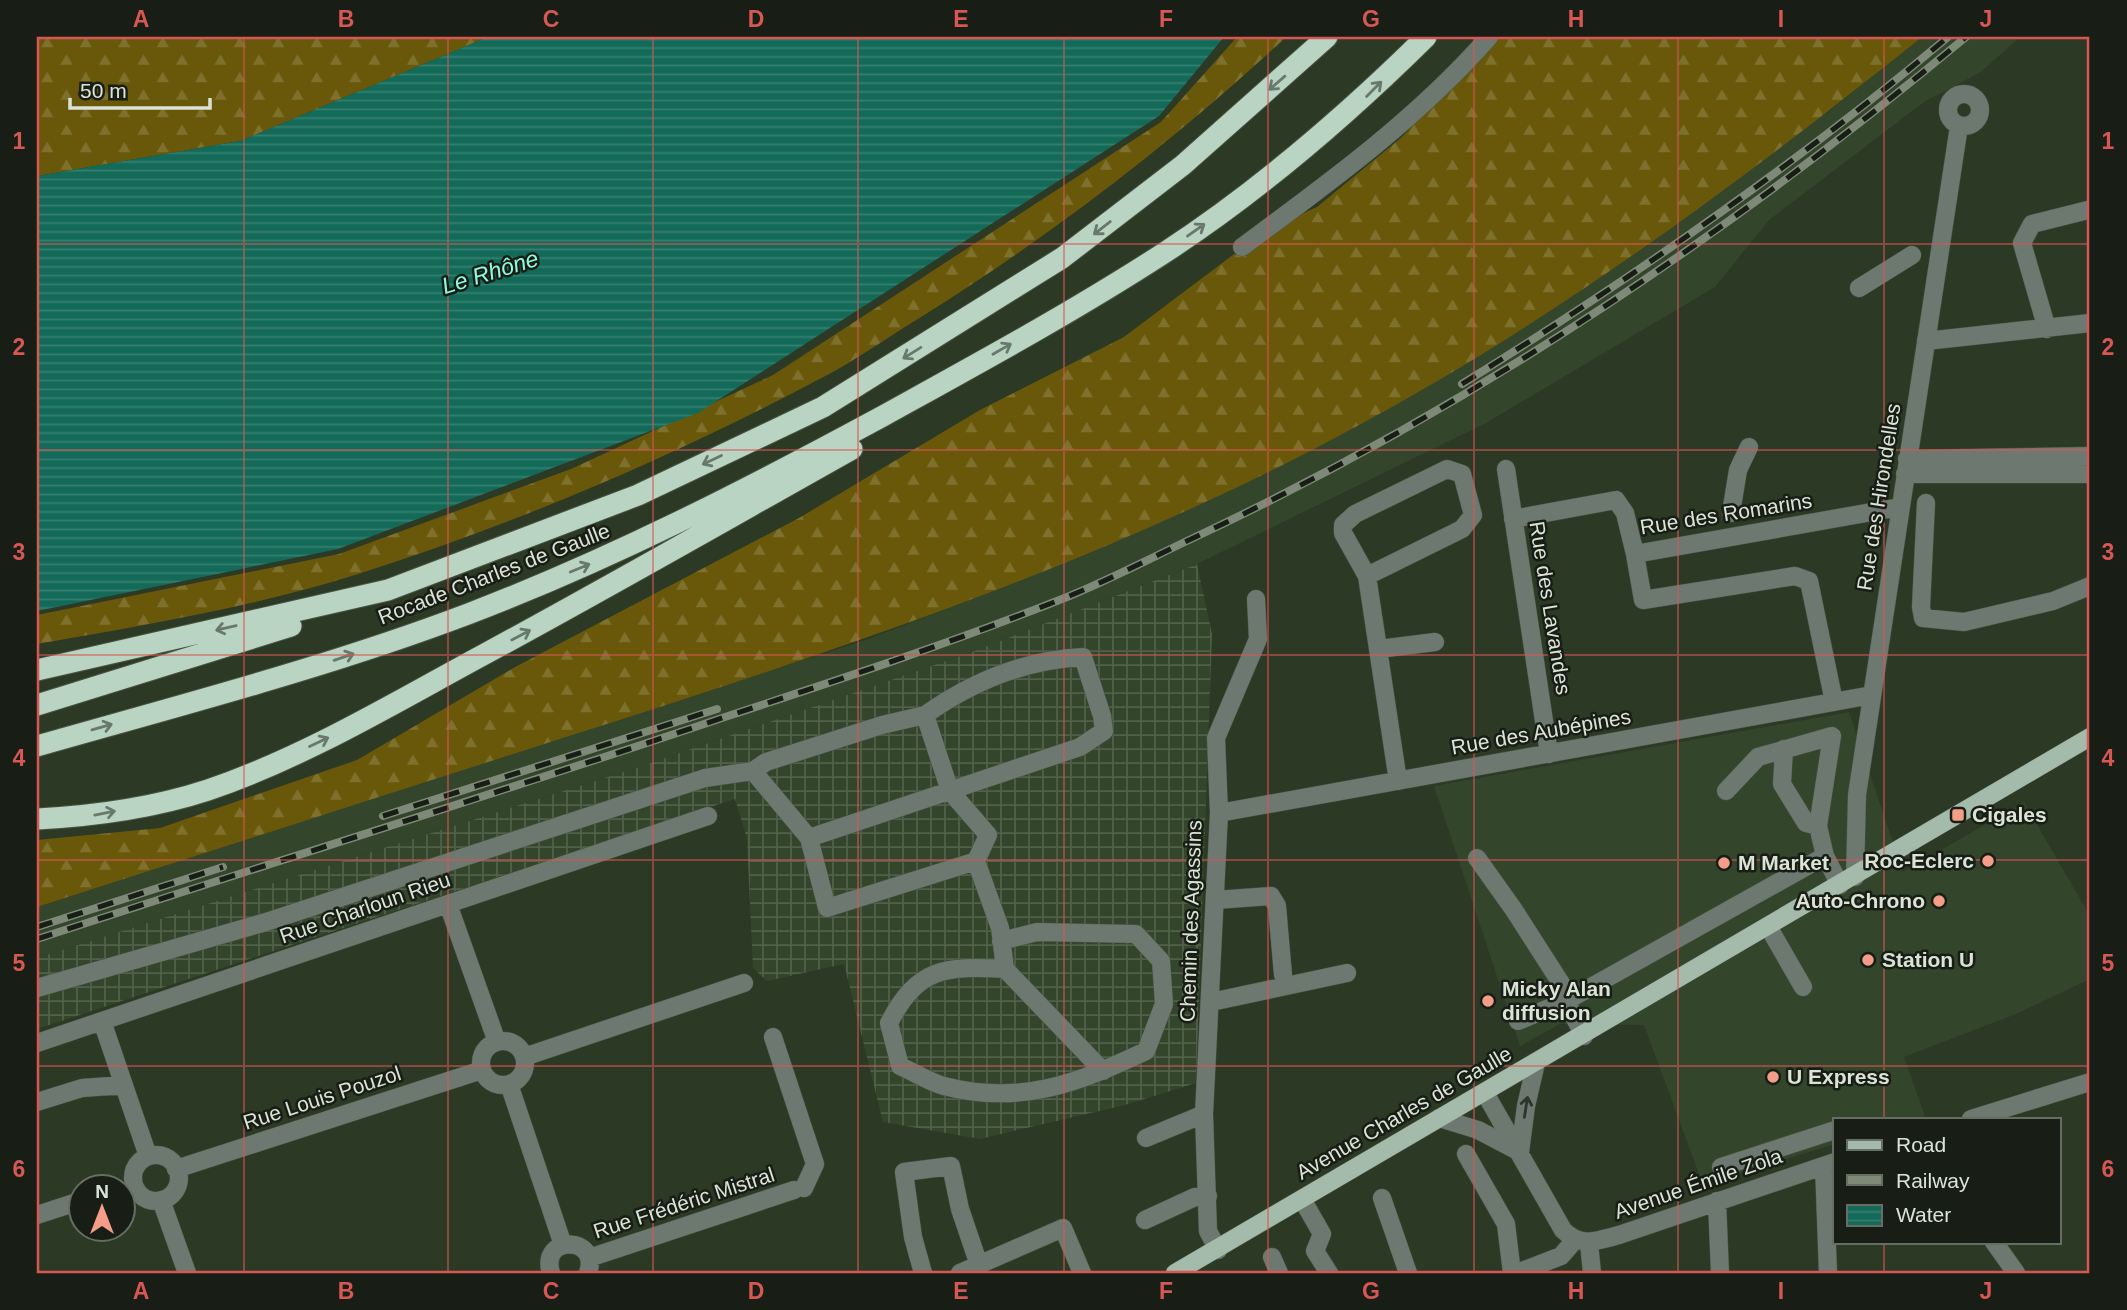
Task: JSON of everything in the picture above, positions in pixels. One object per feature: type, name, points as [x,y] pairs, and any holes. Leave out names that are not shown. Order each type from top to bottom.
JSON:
[{"type":"highway","points":[[37,670],[388,590],[638,495],[823,407],[1062,258],[1183,165],[1327,37]]},
{"type":"highway","name":"Rocade Charles de Gaulle","points":[[37,746],[326,663],[468,614],[608,557],[788,467],[943,383],[1115,284],[1233,204],[1358,104],[1426,37]]},
{"type":"highway","points":[[37,819],[90,816],[208,790],[362,722],[582,603],[926,407],[943,383]]},
{"type":"highway","name":"Rocade Charles de Gaulle","points":[[37,705],[300,623],[388,590]]},
{"type":"main road","name":"Avenue Charles de Gaulle","points":[[1175,1273],[1219,1250],[1439,1118],[1584,1037],[2090,737]]},
{"type":"street","points":[[1242,247],[1339,176],[1413,115],[1450,81],[1489,37]]},
{"type":"street","name":"Rue des Hirondelles","points":[[1848,881],[1853,854],[1857,795],[1959,126]]},
{"type":"street","points":[[2047,329],[2022,243],[2032,224],[2088,210]]},
{"type":"street","points":[[1859,288],[1912,255]]},
{"type":"street","points":[[1926,341],[2090,323]]},
{"type":"street","points":[[1731,513],[1738,470],[1749,447]]},
{"type":"street","points":[[1906,467],[2090,456]]},
{"type":"street","points":[[1906,467],[2090,474]]},
{"type":"street","points":[[1367,576],[1462,528],[1473,515],[1462,474],[1447,469],[1355,514],[1343,525],[1343,533],[1367,576],[1398,781]]},
{"type":"street","name":"Rue des Lavandes","points":[[1506,469],[1549,754]]},
{"type":"street","name":"Rue des Romarins","points":[[1513,519],[1616,500],[1625,513],[1635,554],[1900,507]]},
{"type":"street","points":[[1926,503],[1921,607],[1923,618],[1964,622],[2053,601],[2090,586]]},
{"type":"street","points":[[1635,554],[1643,600],[1795,576],[1809,581],[1834,702]]},
{"type":"street","name":"Chemin des Agassins","points":[[1219,1250],[1208,1231],[1204,1114],[1219,813],[1216,738],[1258,639],[1256,599]]},
{"type":"street","points":[[1379,649],[1435,642]]},
{"type":"street","points":[[37,988],[266,922],[705,778],[753,771],[766,762],[882,725],[925,715],[948,698],[995,675],[1050,659],[1083,657],[1102,716],[1104,731],[1080,747],[809,838]]},
{"type":"street","name":"Rue des Aubépines","points":[[1219,813],[1872,695]]},
{"type":"street","points":[[925,715],[950,791],[988,835],[976,861],[1000,928],[1005,969],[1103,1071]]},
{"type":"street","points":[[1726,791],[1758,757],[1832,736],[1818,827],[1825,856],[1848,881]]},
{"type":"street","points":[[1784,750],[1782,784],[1807,823],[1818,827]]},
{"type":"street","points":[[753,771],[809,838],[827,908],[976,861]]},
{"type":"street","name":"Rue Charloun Rieu","points":[[37,1043],[708,816]]},
{"type":"street","points":[[1518,1021],[1566,1001],[1825,856]]},
{"type":"street","points":[[1477,858],[1557,976],[1584,1037]]},
{"type":"street","points":[[1215,900],[1271,896],[1277,906],[1283,975]]},
{"type":"street","points":[[448,904],[497,1042]]},
{"type":"street","points":[[1769,928],[1803,987]]},
{"type":"street","points":[[1001,941],[1037,932],[1136,934],[1161,961],[1164,1004],[1146,1051],[1059,1088],[1009,1095],[943,1086],[900,1066],[889,1023],[903,996],[928,975],[971,967],[1005,969]]},
{"type":"street","points":[[1210,1002],[1347,973]]},
{"type":"street","points":[[524,1056],[744,983]]},
{"type":"street","points":[[102,1021],[148,1156]]},
{"type":"street","name":"Rue Frédéric Mistral","points":[[588,1266],[799,1189],[815,1164],[773,1037]]},
{"type":"street","points":[[497,1042],[513,1044],[524,1056],[523,1070],[509,1084],[490,1081],[482,1070],[483,1053],[497,1042]]},
{"type":"street","points":[[1521,1152],[1526,1106],[1536,1063]]},
{"type":"street","name":"Rue Louis Pouzol","points":[[176,1169],[482,1070]]},
{"type":"street","points":[[1974,1118],[2090,1082]]},
{"type":"street","points":[[509,1084],[563,1245]]},
{"type":"street","points":[[37,1102],[82,1088],[124,1085]]},
{"type":"street","points":[[1485,1093],[1563,1230],[1581,1242],[1592,1273]]},
{"type":"street","points":[[1146,1138],[1204,1114]]},
{"type":"street","points":[[1439,1118],[1478,1130],[1521,1152]]},
{"type":"street","points":[[1721,1167],[1833,1131]]},
{"type":"street","points":[[1466,1154],[1506,1224],[1515,1273]]},
{"type":"street","points":[[132,1174],[148,1156],[162,1156],[176,1169],[176,1188],[161,1200],[144,1197],[136,1191]]},
{"type":"street","points":[[1828,1273],[1829,1164]]},
{"type":"street","name":"Avenue Émile Zola","points":[[1515,1273],[1561,1256],[1581,1242],[1829,1164]]},
{"type":"street","points":[[923,1273],[913,1237],[904,1172],[951,1166],[979,1265]]},
{"type":"street","points":[[1145,1220],[1195,1197],[1208,1196]]},
{"type":"street","points":[[1382,1198],[1408,1273]]},
{"type":"street","points":[[1302,1199],[1322,1234],[1315,1251],[1329,1273]]},
{"type":"street","points":[[161,1200],[187,1273]]},
{"type":"street","points":[[1717,1201],[1720,1273]]},
{"type":"street","points":[[37,1215],[66,1206]]},
{"type":"street","points":[[960,1273],[1063,1228],[1082,1273]]},
{"type":"street","points":[[1995,1244],[2016,1273]]},
{"type":"street","points":[[546,1272],[552,1253],[563,1245],[577,1245],[588,1266]]},
{"type":"shaded area","points":[[1922,37],[2020,37],[1981,72],[1924,102],[1769,220],[1715,287],[1486,423],[1197,564],[972,652],[639,767],[37,958],[37,907],[871,638],[1071,560],[1351,430],[1494,344],[1636,253],[1834,107]]},
{"type":"shaded area","points":[[1197,564],[1212,634],[1196,1083],[1125,1105],[980,1139],[883,1122],[844,964],[767,981],[753,968],[747,839],[735,799],[37,1029],[37,958],[639,767],[972,652]]},
{"type":"shaded area","points":[[1849,712],[1903,872],[2024,802],[2090,916],[2090,979],[2016,1014],[1904,1057],[1925,1116],[1833,1118],[1833,1145],[1703,1185],[1644,1025],[1560,1024],[1520,1046],[1434,786]]},
{"type":"green space","points":[[37,37],[488,37],[240,141],[37,176]]},
{"type":"green space","points":[[1237,37],[1286,37],[1200,114],[1064,220],[970,286],[865,353],[774,403],[657,459],[538,510],[355,575],[237,606],[37,644],[37,615],[339,554],[571,469],[773,375],[1161,122]]},
{"type":"green space","points":[[1495,37],[1922,37],[1716,196],[1573,296],[1500,343],[1350,430],[1259,477],[1166,520],[976,598],[880,633],[686,699],[37,907],[37,840],[160,828],[357,760],[517,666],[799,518],[980,410],[1124,337],[1266,230],[1317,207],[1402,137]]},
{"type":"water","name":"Le Rhône","points":[[488,37],[1224,37],[1159,116],[698,413],[338,549],[37,611],[37,176],[240,141]]},
{"type":"railway","points":[[1462,384],[1650,262],[1711,219],[1832,130],[1948,37]]},
{"type":"railway","points":[[37,939],[554,774],[852,675],[1020,615],[1110,578],[1293,489],[1395,434],[1594,314],[1784,181],[1966,37]]},
{"type":"railway","points":[[383,816],[717,709]]},
{"type":"railway","points":[[37,927],[223,867]]},
{"type":"place","name":"Cigales","points":[[1958,815]]},
{"type":"place","name":"Roc-Eclerc","points":[[1988,861]]},
{"type":"place","name":"M Market","points":[[1724,863]]},
{"type":"place","name":"Auto-Chrono","points":[[1939,901]]},
{"type":"place","name":"Station U","points":[[1868,960]]},
{"type":"place","name":"Micky Alan diffusion","points":[[1488,1001]]},
{"type":"place","name":"U Express","points":[[1773,1077]]}]
